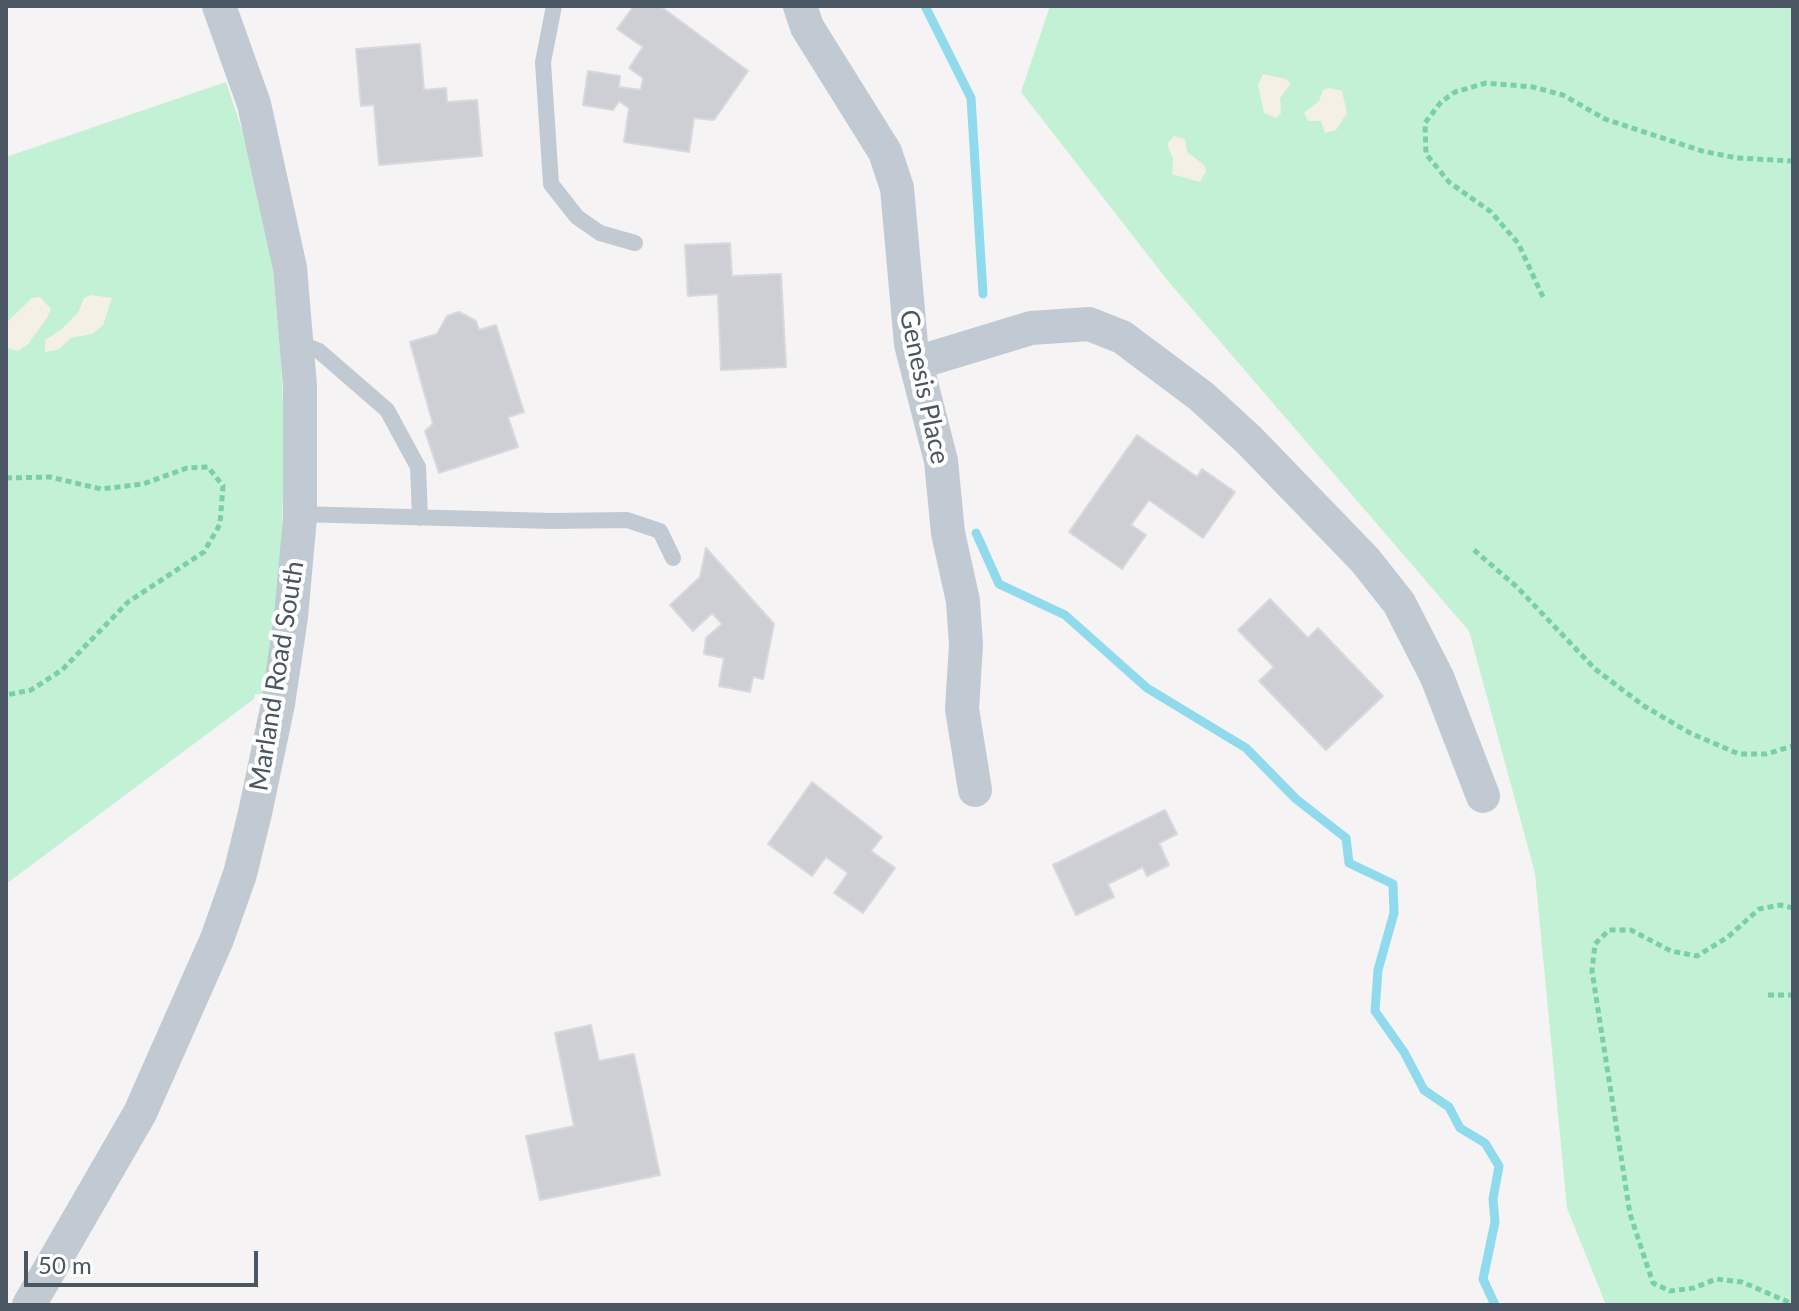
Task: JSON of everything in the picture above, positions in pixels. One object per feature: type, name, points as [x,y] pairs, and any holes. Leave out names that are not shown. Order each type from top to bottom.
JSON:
[{"type":"street","name":"Marland Road South","points":[[29,1305],[140,1113],[191,1002],[240,874],[278,704],[291,617],[299,514],[300,386],[290,268],[254,104],[219,6]]},
{"type":"street","name":"Genesis Place","points":[[800,6],[807,27],[885,152],[897,188],[906,264],[905,306],[941,461],[948,533],[963,601],[966,645],[962,709],[975,790]]},
{"type":"street","points":[[916,363],[1031,328],[1089,324],[1122,337],[1201,396],[1249,440],[1365,560],[1399,603],[1437,677],[1483,796]]},
{"type":"lane","points":[[554,6],[543,62],[551,184],[577,217],[600,233],[635,243]]},
{"type":"lane","points":[[296,342],[319,351],[387,410],[418,467],[420,518]]},
{"type":"lane","points":[[299,514],[627,520],[660,531],[673,558]]},
{"type":"path","points":[[1543,297],[1518,243],[1491,212],[1449,182],[1426,154],[1425,123],[1441,102],[1455,92],[1486,83],[1533,87],[1563,95],[1605,119],[1702,151],[1737,158],[1793,161]]},
{"type":"path","points":[[6,478],[50,477],[101,489],[143,484],[187,468],[208,467],[223,486],[220,524],[204,552],[128,602],[62,670],[31,690],[6,695]]},
{"type":"path","points":[[1474,550],[1517,587],[1595,669],[1644,706],[1690,733],[1739,754],[1766,754],[1793,746]]},
{"type":"path","points":[[1793,908],[1780,905],[1759,909],[1728,937],[1697,956],[1671,951],[1631,930],[1609,930],[1595,944],[1592,971],[1630,1214],[1653,1283],[1670,1291],[1694,1288],[1716,1279],[1742,1282],[1793,1304]]},
{"type":"path","points":[[1768,995],[1793,995]]},
{"type":"green space","points":[[1050,6],[1793,6],[1793,1305],[1606,1305],[1567,1208],[1535,873],[1469,631],[1168,281],[1021,92]]},
{"type":"green space","points":[[226,82],[254,166],[271,248],[281,362],[285,444],[279,605],[262,694],[255,694],[254,699],[6,884],[6,157]]},
{"type":"sand","points":[[1263,74],[1291,83],[1280,98],[1281,113],[1276,118],[1264,113],[1258,85]]},
{"type":"sand","points":[[1323,90],[1342,91],[1347,113],[1336,130],[1325,133],[1321,121],[1308,121],[1304,113],[1319,101]]},
{"type":"sand","points":[[1174,136],[1185,139],[1187,152],[1204,165],[1206,171],[1200,182],[1172,174],[1173,159],[1167,144]]},
{"type":"sand","points":[[91,295],[112,298],[103,325],[92,334],[71,338],[59,349],[45,352],[45,340],[62,329],[78,313],[84,298]]},
{"type":"sand","points":[[40,297],[51,309],[47,318],[28,344],[18,351],[6,348],[6,323],[32,298]]},
{"type":"building","points":[[634,6],[660,6],[748,71],[714,120],[694,118],[689,152],[624,142],[629,108],[619,101],[613,110],[583,105],[588,71],[620,76],[619,87],[641,90],[643,78],[629,68],[643,47],[617,29]]},
{"type":"building","points":[[420,44],[424,90],[446,88],[447,102],[477,100],[482,156],[379,165],[374,105],[361,106],[356,49]]},
{"type":"building","points":[[730,243],[732,276],[781,274],[786,367],[721,370],[718,294],[688,296],[685,245]]},
{"type":"building","points":[[459,312],[476,321],[479,330],[496,325],[524,412],[508,417],[518,447],[439,473],[425,431],[433,424],[410,342],[437,334],[447,316]]},
{"type":"building","points":[[1137,435],[1197,477],[1202,469],[1235,492],[1203,538],[1149,500],[1131,525],[1146,535],[1122,569],[1069,532]]},
{"type":"building","points":[[706,548],[774,624],[763,679],[753,677],[750,692],[719,686],[724,658],[704,654],[706,638],[722,624],[712,613],[693,631],[670,605],[700,577]]},
{"type":"building","points":[[1270,599],[1308,638],[1318,628],[1383,696],[1326,750],[1259,681],[1274,667],[1238,630]]},
{"type":"building","points":[[812,782],[882,837],[871,851],[895,868],[863,913],[834,893],[848,873],[826,857],[812,876],[768,844]]},
{"type":"building","points":[[1165,810],[1177,834],[1159,843],[1169,865],[1147,876],[1143,867],[1108,884],[1114,897],[1076,915],[1053,865]]},
{"type":"building","points":[[591,1025],[599,1061],[634,1054],[660,1175],[540,1200],[526,1136],[574,1126],[555,1033]]},
{"type":"waterway","points":[[925,6],[971,98],[983,294]]},
{"type":"waterway","points":[[976,533],[999,584],[1065,615],[1147,688],[1246,748],[1296,799],[1346,838],[1349,863],[1393,884],[1394,913],[1378,970],[1375,1011],[1404,1052],[1424,1090],[1449,1107],[1460,1128],[1485,1143],[1499,1166],[1493,1199],[1495,1222],[1483,1279],[1495,1305]]}]
